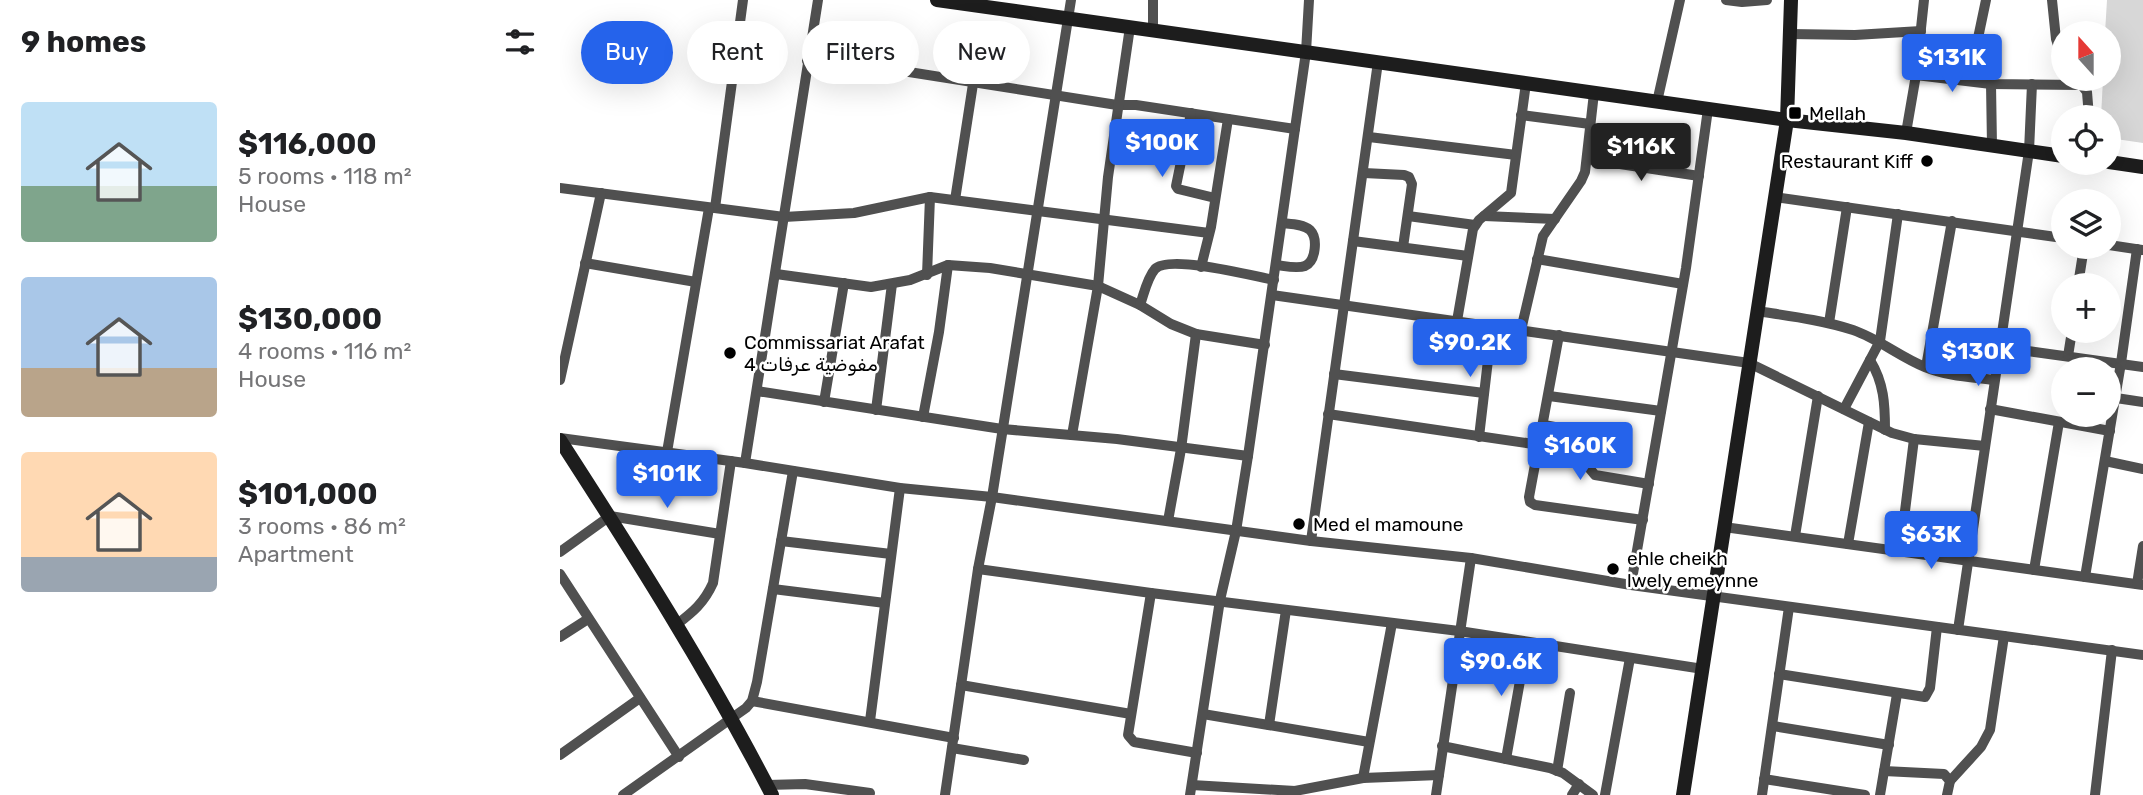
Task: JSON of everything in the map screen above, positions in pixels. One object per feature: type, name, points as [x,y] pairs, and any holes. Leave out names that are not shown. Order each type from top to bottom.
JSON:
[{"type":"street","points":[[667,452],[696,282],[712,208],[743,0]]},
{"type":"street","points":[[814,21],[818,0]]},
{"type":"street","points":[[937,0],[1012,5],[1068,18],[1130,27],[1787,120],[1906,133],[2051,154]]},
{"type":"street","points":[[945,795],[978,569],[992,497],[1071,0]]},
{"type":"street","points":[[1153,0],[1153,30]]},
{"type":"street","points":[[1309,0],[1306,52],[1265,345],[1236,531],[1220,600],[1191,790],[1295,791],[1363,778],[1439,775]]},
{"type":"street","points":[[1657,102],[1680,0]]},
{"type":"street","points":[[1726,0],[1767,0]]},
{"type":"street","points":[[1683,795],[1787,120],[1791,0]]},
{"type":"street","points":[[1906,133],[1916,75],[1924,0]]},
{"type":"street","points":[[1969,81],[1986,0]]},
{"type":"street","points":[[2052,0],[2054,21]]},
{"type":"street","points":[[1072,435],[1098,286],[1117,105],[1130,27]]},
{"type":"street","points":[[1790,34],[1855,35],[1921,31]]},
{"type":"street","points":[[1311,541],[1378,62]]},
{"type":"street","points":[[1916,75],[1991,84],[2051,83]]},
{"type":"street","points":[[1457,321],[1475,225],[1511,193],[1525,83]]},
{"type":"street","points":[[746,463],[804,84]]},
{"type":"street","points":[[955,200],[973,84],[1295,129]]},
{"type":"street","points":[[1991,84],[1992,146]]},
{"type":"street","points":[[1958,630],[2029,151],[2032,84]]},
{"type":"street","points":[[1521,330],[1543,236],[1581,181],[1587,159],[1594,93]]},
{"type":"street","points":[[1631,585],[1683,284],[1708,109]]},
{"type":"street","points":[[1191,114],[1176,186],[1178,189],[1215,198]]},
{"type":"street","points":[[1521,115],[1590,124]]},
{"type":"street","points":[[1201,267],[1228,119]]},
{"type":"street","points":[[1369,136],[1516,155]]},
{"type":"street","points":[[1587,159],[1699,176]]},
{"type":"street","points":[[2121,163],[2143,167]]},
{"type":"street","points":[[1364,173],[1409,177],[1412,184],[1403,247]]},
{"type":"street","points":[[560,188],[784,217],[854,213],[930,197],[1209,233]]},
{"type":"street","points":[[560,380],[601,193]]},
{"type":"street","points":[[927,275],[930,197]]},
{"type":"street","points":[[1775,197],[2051,236]]},
{"type":"street","points":[[1829,323],[1847,206]]},
{"type":"street","points":[[1844,409],[1880,341],[1898,214]]},
{"type":"street","points":[[1408,216],[1475,225]]},
{"type":"street","points":[[1484,216],[1555,219]]},
{"type":"street","points":[[1926,368],[1952,221]]},
{"type":"street","points":[[1276,265],[1302,267],[1309,264],[1315,248],[1314,235],[1309,229],[1282,223]]},
{"type":"street","points":[[1353,241],[1468,256]]},
{"type":"street","points":[[2121,247],[2140,249],[2121,363],[2143,367]]},
{"type":"street","points":[[1537,259],[1683,284]]},
{"type":"street","points":[[585,263],[696,282]]},
{"type":"street","points":[[1140,305],[1156,267],[1166,263],[1274,280]]},
{"type":"street","points":[[776,274],[871,286],[927,275],[948,265],[977,266],[1098,286],[1196,334],[1265,345]]},
{"type":"street","points":[[923,417],[948,265]]},
{"type":"street","points":[[824,402],[844,283]]},
{"type":"street","points":[[876,410],[892,284]]},
{"type":"street","points":[[1272,295],[1749,363],[1885,430],[1914,439],[1985,446]]},
{"type":"street","points":[[1757,310],[1829,323],[1880,341],[1926,368],[1938,372],[1994,380]]},
{"type":"street","points":[[1479,437],[1492,326]]},
{"type":"street","points":[[1168,521],[1181,449],[1196,334]]},
{"type":"street","points":[[1559,335],[1530,502],[1535,505],[1643,520]]},
{"type":"street","points":[[2068,356],[2070,343]]},
{"type":"street","points":[[1999,347],[2076,357]]},
{"type":"street","points":[[1870,360],[1879,375],[1885,400],[1885,430]]},
{"type":"street","points":[[1334,374],[1484,393]]},
{"type":"street","points":[[757,391],[1002,429],[1117,439],[1248,456]]},
{"type":"street","points":[[1549,396],[1661,411]]},
{"type":"street","points":[[1795,536],[1818,396]]},
{"type":"street","points":[[2121,399],[2143,402]]},
{"type":"street","points":[[1990,409],[2051,420]]},
{"type":"street","points":[[1328,415],[1540,444]]},
{"type":"street","points":[[1848,544],[1869,422]]},
{"type":"street","points":[[1544,425],[1587,435],[1590,469],[1595,475],[1649,484]]},
{"type":"street","points":[[2034,570],[2058,427]]},
{"type":"street","points":[[2087,427],[2110,431]]},
{"type":"street","points":[[2085,577],[2111,427]]},
{"type":"street","points":[[560,439],[746,463],[900,488],[992,497],[1311,541],[1471,558],[1631,585],[2143,655]]},
{"type":"street","points":[[560,439],[732,717],[770,790],[805,784],[870,793]]},
{"type":"street","points":[[1900,551],[1914,439]]},
{"type":"street","points":[[676,625],[699,607],[713,583],[731,461]]},
{"type":"street","points":[[2105,461],[2143,469]]},
{"type":"street","points":[[624,795],[680,757],[752,701],[793,471]]},
{"type":"street","points":[[870,722],[900,488]]},
{"type":"street","points":[[560,552],[610,516],[720,534]]},
{"type":"street","points":[[1724,527],[2140,585],[2143,546]]},
{"type":"street","points":[[781,541],[891,554]]},
{"type":"street","points":[[1436,795],[1471,558]]},
{"type":"street","points":[[978,569],[1460,631],[1703,669]]},
{"type":"street","points":[[560,575],[680,757]]},
{"type":"street","points":[[773,589],[885,603]]},
{"type":"street","points":[[1152,593],[1128,735],[1134,742],[1197,753]]},
{"type":"street","points":[[1762,795],[1789,607]]},
{"type":"street","points":[[1269,725],[1286,610]]},
{"type":"street","points":[[560,637],[589,619]]},
{"type":"street","points":[[1363,778],[1392,623]]},
{"type":"street","points":[[1779,674],[1925,697],[1928,694],[1937,627]]},
{"type":"street","points":[[1947,795],[1950,780],[1981,747],[1990,730],[2004,636]]},
{"type":"street","points":[[1506,759],[1527,642]]},
{"type":"street","points":[[2095,795],[2112,650]]},
{"type":"street","points":[[1605,795],[1630,659]]},
{"type":"street","points":[[961,685],[1131,714]]},
{"type":"street","points":[[1557,771],[1570,693]]},
{"type":"street","points":[[1880,795],[1897,694]]},
{"type":"street","points":[[560,755],[640,698]]},
{"type":"street","points":[[752,701],[870,722],[1024,760]]},
{"type":"street","points":[[1203,714],[1369,742]]},
{"type":"street","points":[[1773,726],[1889,745]]},
{"type":"street","points":[[1442,746],[1557,771],[1593,795]]},
{"type":"street","points":[[1884,771],[1944,774],[1950,780]]},
{"type":"street","points":[[1764,779],[1865,795]]},
{"type":"street","points":[[1572,795],[1579,784]]},
{"type":"shaded area","points":[[2107,0],[2143,0],[2143,143],[2121,140],[2121,105],[2102,105],[2102,91],[2121,91],[2121,21],[2106,21]]},
{"type":"place","name":"Mellah","points":[[1795,113]]},
{"type":"place","name":"Restaurant Kiff","points":[[1927,161]]},
{"type":"place","name":"Commissariat Arafat 4 مفوضية عرفات","points":[[730,353]]},
{"type":"place","name":"Med el mamoune","points":[[1299,524]]},
{"type":"place","name":"ehle cheikh lwely emeynne","points":[[1613,569]]}]
